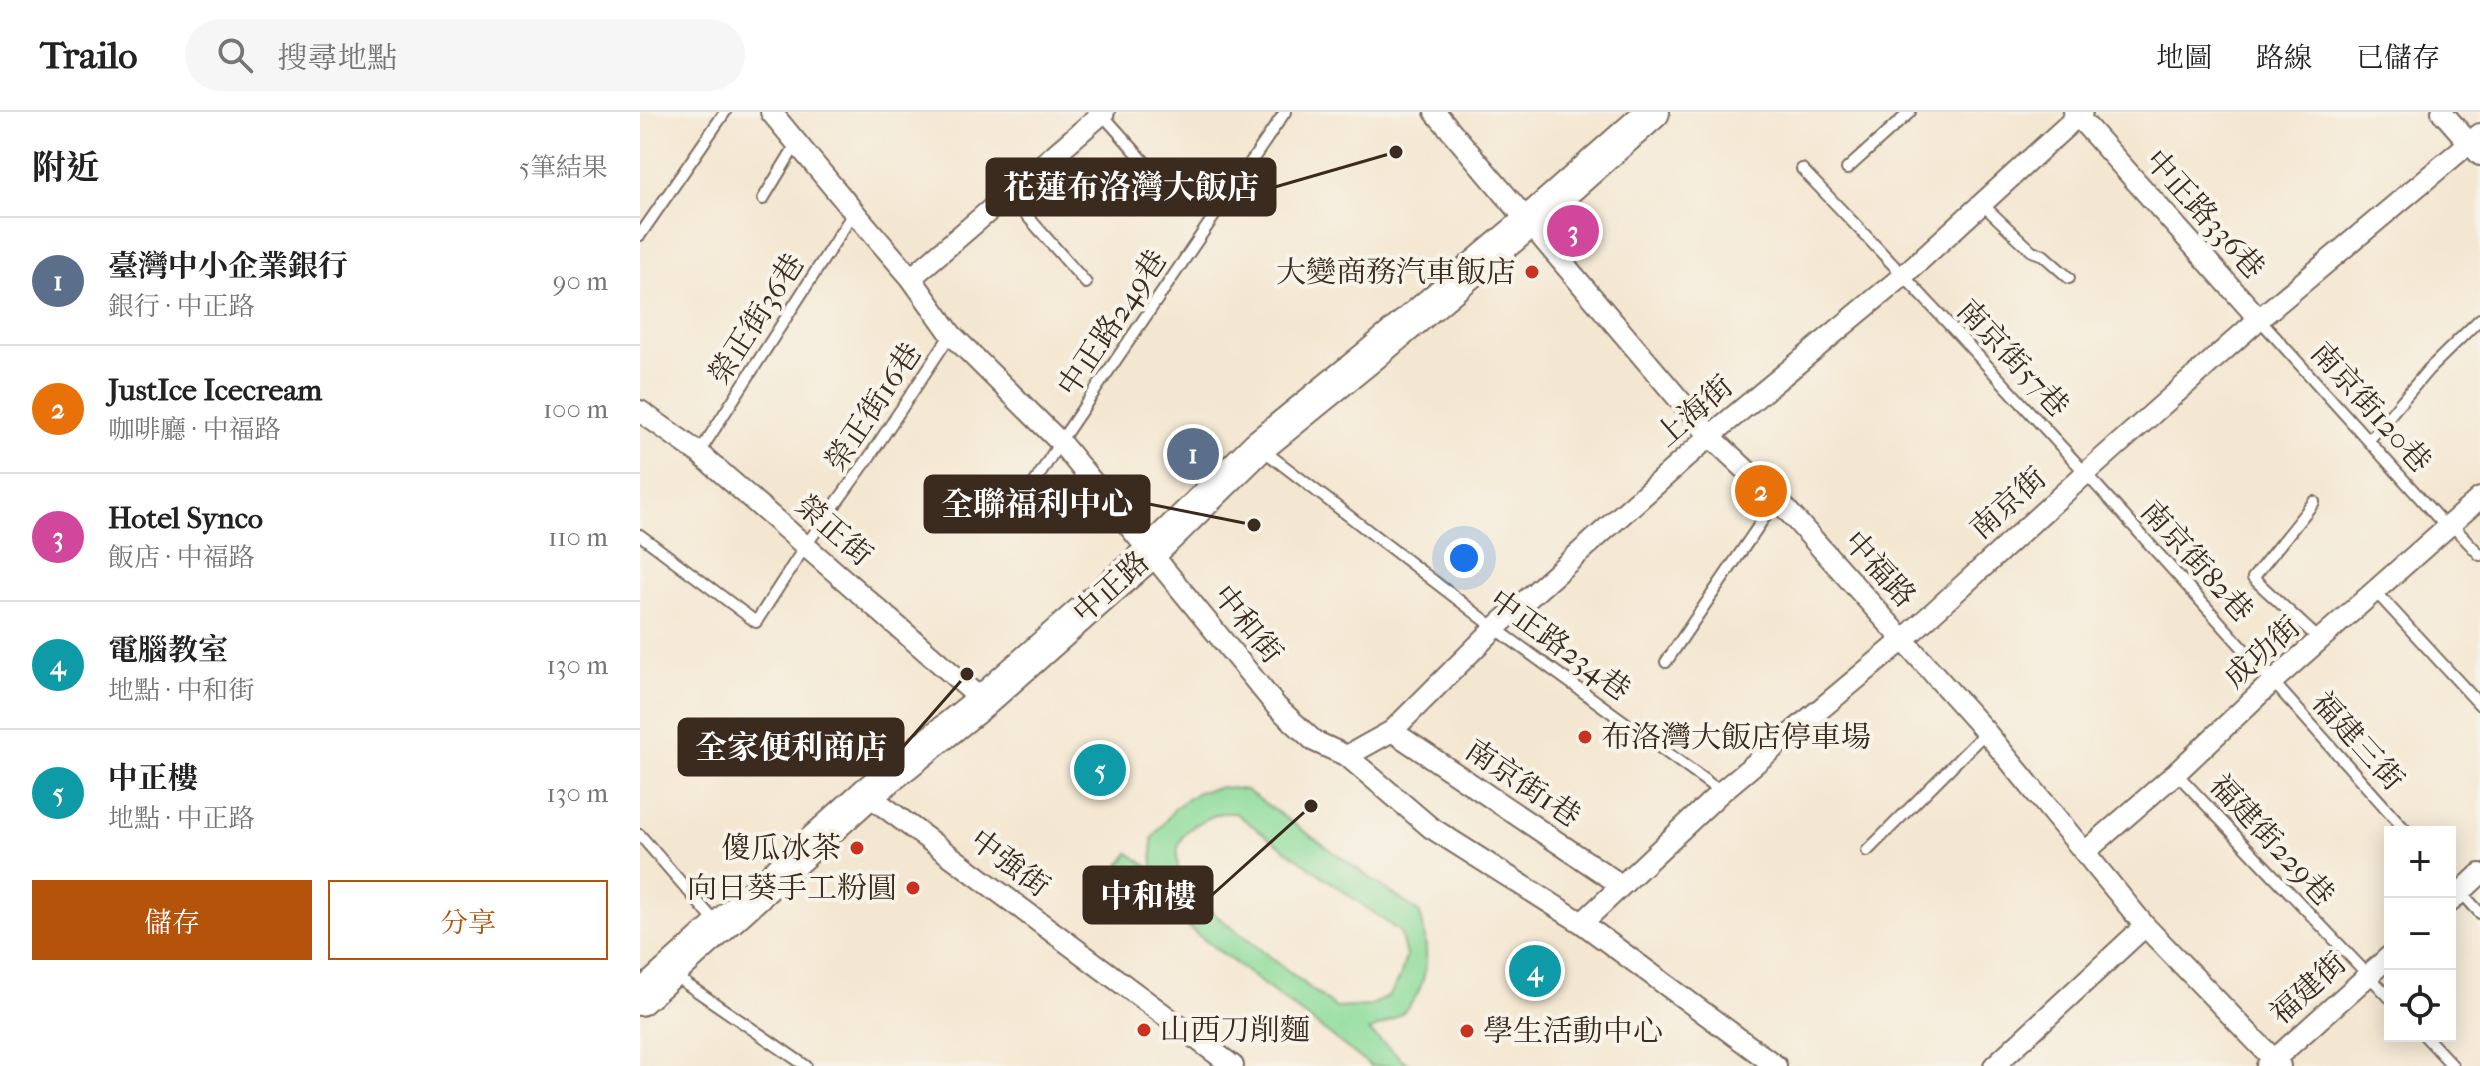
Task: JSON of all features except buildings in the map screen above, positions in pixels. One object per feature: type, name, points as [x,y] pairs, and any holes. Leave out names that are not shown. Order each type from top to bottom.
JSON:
[{"type":"main road","name":"中正路","points":[[640,999],[867,794],[983,701],[1151,552],[1258,447],[1530,221],[1642,118]]},
{"type":"street","name":"中和街","points":[[771,112],[911,278],[951,334],[1060,442],[1277,707],[1314,741],[1347,756],[1430,827],[1582,923],[1776,1066]]},
{"type":"street","name":"中福路","points":[[1435,112],[1710,436],[1777,499],[1986,732],[2145,926],[2274,1064]]},
{"type":"street","points":[[2442,112],[2476,144]]},
{"type":"street","points":[[911,278],[1103,113]]},
{"type":"street","name":"上海街","points":[[1347,756],[1392,731],[1495,628],[1710,436],[1904,275],[2078,113]]},
{"type":"street","name":"中正路336巷","points":[[2078,113],[2259,319]]},
{"type":"street","name":"南京街","points":[[1582,923],[1721,792],[1903,640],[2259,319],[2476,144]]},
{"type":"street","name":"榮正街","points":[[640,411],[699,453],[983,701]]},
{"type":"street","name":"成功街","points":[[2085,852],[2480,498]]},
{"type":"street","name":"南京街1巷","points":[[1392,731],[1621,885]]},
{"type":"street","name":"中強街","points":[[867,794],[1233,1066]]},
{"type":"street","points":[[2456,891],[2480,874]]},
{"type":"street","points":[[1994,1066],[2145,926]]},
{"type":"street","name":"福建街","points":[[2274,1064],[2384,961]]},
{"type":"lane","points":[[640,235],[725,112]]},
{"type":"lane","name":"中正路249巷","points":[[1022,503],[1060,442],[1285,112]]},
{"type":"lane","points":[[1847,169],[1910,112]]},
{"type":"lane","points":[[1103,113],[1159,178]]},
{"type":"lane","points":[[763,199],[797,143]]},
{"type":"lane","name":"南京街57巷","points":[[1802,169],[2086,473]]},
{"type":"lane","points":[[1008,194],[1086,283]]},
{"type":"lane","points":[[1982,204],[2032,251],[2043,255],[2069,278]]},
{"type":"lane","name":"榮正街36巷","points":[[699,453],[854,212]]},
{"type":"lane","name":"南京街120巷","points":[[2259,319],[2449,526],[2480,555]]},
{"type":"lane","points":[[2369,440],[2428,370],[2480,319]]},
{"type":"lane","name":"榮正街16巷","points":[[640,535],[756,622],[951,334]]},
{"type":"lane","name":"中正路234巷","points":[[1258,447],[1495,628],[1721,792]]},
{"type":"lane","name":"南京街82巷","points":[[2086,473],[2273,681]]},
{"type":"lane","points":[[1666,662],[1777,499]]},
{"type":"lane","points":[[2314,502],[2253,578],[2320,640]]},
{"type":"lane","points":[[2376,592],[2480,705]]},
{"type":"lane","name":"福建三街","points":[[2273,681],[2402,826]]},
{"type":"lane","points":[[1867,851],[1986,732]]},
{"type":"lane","name":"福建街229巷","points":[[2176,773],[2384,992]]},
{"type":"lane","points":[[640,835],[720,928]]},
{"type":"lane","points":[[2456,894],[2480,913]]},
{"type":"lane","points":[[670,973],[806,1066]]},
{"type":"lane","points":[[2431,1042],[2453,1066]]},
{"type":"green space","points":[[1221,787],[1246,790],[1420,913],[1426,966],[1419,991],[1398,1016],[1369,1031],[1410,1066],[1371,1066],[1115,872],[1129,853],[1153,870],[1152,839],[1176,807],[1198,792]],"holes":[[[1221,813],[1235,813],[1400,932],[1406,956],[1400,978],[1389,996],[1370,1006],[1336,1008],[1183,890],[1177,861],[1178,850],[1186,833],[1206,819]]]},
{"type":"place","name":"花蓮布洛灣大飯店","points":[[1396,152]]},
{"type":"place","name":"Hotel Synco","points":[[1573,231]]},
{"type":"place","name":"大變商務汽車飯店","points":[[1532,272]]},
{"type":"place","name":"臺灣中小企業銀行","points":[[1193,454]]},
{"type":"place","name":"JustIce Icecream","points":[[1761,491]]},
{"type":"place","name":"全聯福利中心","points":[[1254,525]]},
{"type":"place","name":"全家便利商店","points":[[967,674]]},
{"type":"place","name":"布洛灣大飯店停車場","points":[[1585,737]]},
{"type":"place","name":"中正樓","points":[[1100,770]]},
{"type":"place","name":"中和樓","points":[[1311,806]]},
{"type":"place","name":"傻瓜冰茶","points":[[857,848]]},
{"type":"place","name":"向日葵手工粉圓","points":[[913,888]]},
{"type":"place","name":"電腦教室","points":[[1535,971]]},
{"type":"place","name":"山西刀削麵","points":[[1144,1030]]},
{"type":"place","name":"學生活動中心","points":[[1467,1031]]}]
